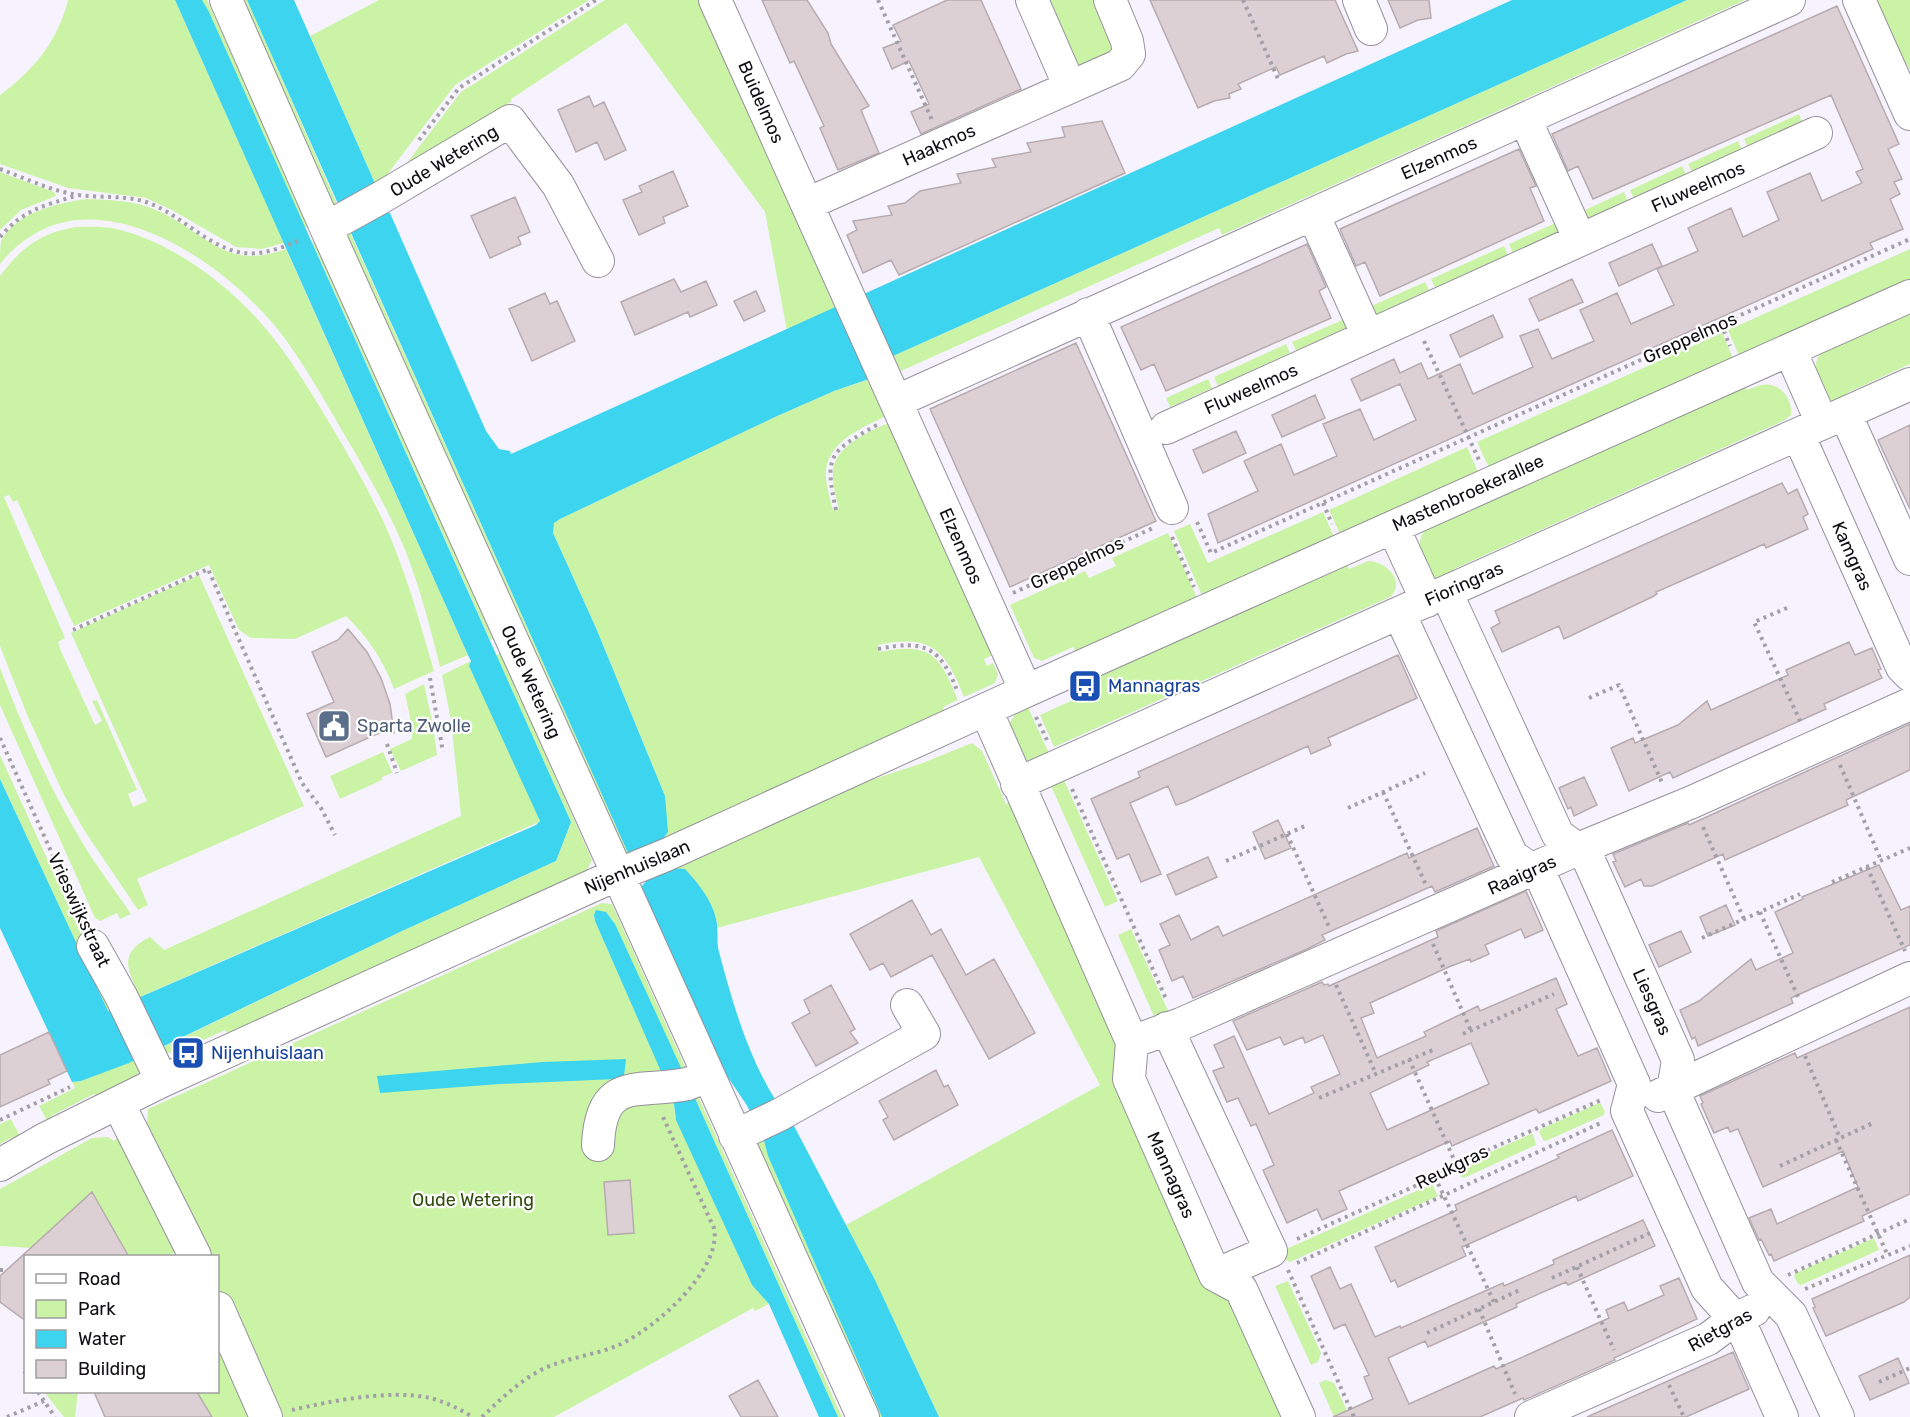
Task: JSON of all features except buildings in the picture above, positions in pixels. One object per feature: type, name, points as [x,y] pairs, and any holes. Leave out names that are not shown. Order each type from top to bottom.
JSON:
[{"type":"street","name":"Oude Wetering","points":[[226,0],[325,227],[641,865],[680,1083],[757,1125],[863,1417]]},
{"type":"street","name":"Buidelmos","points":[[715,0],[807,204]]},
{"type":"street","points":[[1032,0],[1071,87]]},
{"type":"street","name":"Haakmos","points":[[807,204],[1120,65],[1129,54],[1127,41],[1110,0]]},
{"type":"street","points":[[1359,0],[1371,29]]},
{"type":"street","name":"Elzenmos","points":[[900,408],[1088,314],[1789,0]]},
{"type":"street","points":[[1859,0],[1910,114]]},
{"type":"street","points":[[1525,118],[1580,240]]},
{"type":"street","name":"Oude Wetering","points":[[325,227],[382,197],[510,121],[558,185],[598,261]]},
{"type":"street","name":"Fluweelmos","points":[[1166,428],[1816,133]]},
{"type":"street","name":"Elzenmos","points":[[807,204],[1026,691]]},
{"type":"street","points":[[1313,214],[1368,336]]},
{"type":"street","name":"Mastenbroekerallee","points":[[1026,691],[1910,296]]},
{"type":"street","points":[[1088,314],[1173,522]]},
{"type":"street","name":"Kamgras","points":[[1790,350],[1822,423],[1902,667],[1910,675]]},
{"type":"street","name":"Fioringras","points":[[1017,784],[1910,384]]},
{"type":"street","name":"Kamgras","points":[[1822,423],[1910,559]]},
{"type":"street","name":"Liesgras","points":[[1393,527],[1424,602],[1512,856],[1541,876],[1707,1288],[1735,1319],[1746,1336],[1782,1417]]},
{"type":"street","name":"Liesgras","points":[[1424,602],[1558,836],[1587,856],[1678,1060],[1673,1089]]},
{"type":"street","name":"Nijenhuislaan","points":[[0,1165],[45,1139],[118,1104],[156,1068],[641,865],[1026,691]]},
{"type":"street","name":"Raaigras","points":[[1132,1042],[1430,916],[1910,704]]},
{"type":"street","name":"Mannagras","points":[[977,714],[1017,784],[1132,1042],[1129,1079],[1228,1282],[1299,1417]]},
{"type":"street","name":"Vrieswijkstraat","points":[[93,946],[121,996],[156,1068]]},
{"type":"street","points":[[1630,1098],[1673,1089],[1910,978]]},
{"type":"street","points":[[757,1125],[924,1034],[907,1005]]},
{"type":"street","points":[[1172,1026],[1279,1259],[1228,1282]]},
{"type":"street","points":[[598,1144],[601,1119],[614,1098],[624,1090],[680,1083]]},
{"type":"street","points":[[1673,1089],[1758,1282],[1791,1315],[1839,1417]]},
{"type":"street","points":[[118,1104],[194,1255]]},
{"type":"street","name":"Rietgras","points":[[1523,1406],[1625,1375],[1708,1339],[1770,1293]]},
{"type":"street","points":[[219,1310],[265,1416]]},
{"type":"path","points":[[418,142],[459,88],[596,0]]},
{"type":"path","points":[[878,0],[943,144]]},
{"type":"path","points":[[1243,0],[1279,81]]},
{"type":"path","points":[[0,169],[78,195],[146,202],[160,207],[214,241],[237,252],[257,253],[283,247],[325,227]]},
{"type":"path","points":[[0,237],[13,222],[29,211],[78,195]]},
{"type":"path","name":"Greppelmos","points":[[987,604],[1173,522],[1211,553],[1910,239]]},
{"type":"path","points":[[1412,316],[1490,484]]},
{"type":"path","points":[[836,510],[829,480],[834,456],[850,440],[884,421],[900,408]]},
{"type":"path","points":[[1173,522],[1205,611]]},
{"type":"path","points":[[73,630],[208,569],[302,783],[321,807],[335,835]]},
{"type":"path","points":[[1787,608],[1754,622],[1881,860]]},
{"type":"path","points":[[878,649],[909,644],[935,654],[947,667],[977,714]]},
{"type":"path","points":[[430,678],[443,752]]},
{"type":"path","points":[[1589,698],[1619,685],[1744,919]]},
{"type":"path","points":[[1026,691],[1054,756],[1062,764],[1172,1026]]},
{"type":"path","name":"Vrieswijkstraat","points":[[0,738],[93,946]]},
{"type":"path","points":[[387,744],[397,773]]},
{"type":"path","points":[[1348,807],[1425,773]]},
{"type":"path","points":[[1383,792],[1471,1031]]},
{"type":"path","points":[[1226,861],[1305,826]]},
{"type":"path","points":[[1287,834],[1376,1074]]},
{"type":"path","points":[[1832,882],[1910,848]]},
{"type":"path","points":[[1867,867],[1910,961]]},
{"type":"path","points":[[1702,938],[1800,894]]},
{"type":"path","points":[[1760,912],[1802,1028],[1838,1139],[1888,1256]]},
{"type":"path","points":[[1463,1034],[1554,994]]},
{"type":"path","points":[[1319,1098],[1435,1049]]},
{"type":"path","points":[[1409,1059],[1456,1164]]},
{"type":"path","points":[[482,1417],[511,1390],[541,1370],[621,1344],[652,1324],[684,1295],[707,1261],[714,1244],[714,1228],[659,1108],[680,1083]]},
{"type":"path","points":[[0,1120],[70,1087]]},
{"type":"path","points":[[1228,1282],[1279,1259],[1444,1194],[1630,1098]]},
{"type":"path","name":"Reukgras","points":[[1279,1259],[1456,1164],[1630,1098]]},
{"type":"path","points":[[1780,1166],[1874,1123]]},
{"type":"path","points":[[1435,1177],[1494,1302]]},
{"type":"path","points":[[1770,1293],[1877,1233],[1910,1219]]},
{"type":"path","points":[[1552,1278],[1650,1233]]},
{"type":"path","points":[[1770,1293],[1888,1256],[1910,1246]]},
{"type":"path","points":[[1279,1259],[1354,1417]]},
{"type":"path","points":[[1576,1266],[1625,1375]]},
{"type":"path","points":[[0,1270],[7,1270]]},
{"type":"path","points":[[1426,1333],[1522,1289]]},
{"type":"path","points":[[1479,1309],[1523,1406]]},
{"type":"path","points":[[1879,1382],[1910,1368]]},
{"type":"path","points":[[39,1393],[55,1417]]},
{"type":"path","points":[[265,1416],[394,1395],[419,1396],[443,1402],[473,1417]]},
{"type":"path","points":[[7,1417],[44,1401]]},
{"type":"green space","points":[[68,0],[175,0],[284,243],[262,249],[236,247],[172,210],[146,198],[68,188],[0,164],[0,95],[23,76],[43,54],[58,29]]},
{"type":"green space","points":[[202,0],[207,0],[309,226],[305,228]]},
{"type":"green space","points":[[236,0],[247,0],[338,206],[328,206]]},
{"type":"green space","points":[[379,0],[589,0],[455,85],[377,188],[310,36]]},
{"type":"green space","points":[[605,0],[704,0],[837,308],[787,331],[765,212],[626,23],[511,99],[512,101],[400,172],[461,92]]},
{"type":"green space","points":[[1040,0],[1099,0],[1118,49],[1088,69],[1074,67]]},
{"type":"green space","points":[[1687,0],[1745,0],[1222,235],[1219,228],[901,371],[893,356]]},
{"type":"green space","points":[[1869,0],[1910,0],[1910,70],[1907,64],[1899,67]]},
{"type":"green space","points":[[1799,114],[1805,130],[1751,155],[1744,139]]},
{"type":"green space","points":[[1738,141],[1742,150],[1692,172],[1688,164]]},
{"type":"green space","points":[[1682,166],[1686,175],[1634,199],[1630,190]]},
{"type":"green space","points":[[0,172],[54,192],[56,196],[21,210],[0,230]]},
{"type":"green space","points":[[1624,192],[1628,201],[1587,220],[1583,211]]},
{"type":"green space","points":[[87,199],[122,201],[156,210],[231,253],[247,256],[265,255],[286,249],[468,655],[440,667],[424,605],[409,560],[374,486],[315,384],[286,340],[270,320],[230,281],[183,249],[158,236],[133,227],[92,219],[48,227],[22,242],[0,264],[1,241],[17,223],[51,206]]},
{"type":"green space","points":[[1560,221],[1564,230],[1513,253],[1509,244]]},
{"type":"green space","points":[[75,227],[116,229],[156,243],[175,253],[213,278],[246,307],[270,334],[322,411],[357,470],[381,517],[406,579],[434,671],[394,689],[374,649],[346,616],[295,639],[251,638],[239,630],[209,565],[74,626],[17,500],[13,502],[9,495],[4,497],[65,638],[58,642],[61,651],[95,725],[102,721],[92,701],[97,700],[137,790],[128,794],[133,807],[147,801],[71,633],[199,575],[304,806],[137,879],[148,905],[138,910],[84,830],[63,793],[28,717],[0,646],[0,276],[32,243],[51,234]]},
{"type":"green space","points":[[349,230],[628,853],[639,852],[627,858],[343,238]]},
{"type":"green space","points":[[315,240],[493,639],[490,640],[312,242]]},
{"type":"green space","points":[[1504,246],[1508,255],[1435,288],[1431,279]]},
{"type":"green space","points":[[1910,249],[1910,281],[1740,358],[1728,330]]},
{"type":"green space","points":[[1425,282],[1429,290],[1373,316],[1369,307]]},
{"type":"green space","points":[[1910,309],[1910,364],[1847,393],[1849,399],[1831,403],[1826,400],[1815,368],[1824,348]]},
{"type":"green space","points":[[1347,318],[1350,326],[1296,351],[1292,342]]},
{"type":"green space","points":[[1722,333],[1734,360],[1490,470],[1477,442]]},
{"type":"green space","points":[[1286,344],[1290,353],[1218,386],[1214,377]]},
{"type":"green space","points":[[1208,379],[1212,388],[1170,407],[1166,398]]},
{"type":"green space","points":[[867,380],[868,383],[875,380],[891,414],[851,435],[834,450],[826,470],[833,511],[839,509],[834,490],[833,471],[840,453],[856,440],[893,421],[997,653],[984,659],[987,666],[993,663],[998,674],[995,683],[964,697],[950,667],[934,649],[911,642],[878,645],[879,652],[911,649],[931,655],[945,672],[958,700],[943,707],[945,712],[904,728],[841,765],[660,846],[665,796],[596,628],[553,533],[554,523],[775,417],[834,391]]},
{"type":"green space","points":[[1744,383],[1747,390],[1768,384],[1779,388],[1790,403],[1791,415],[1785,420],[1454,569],[1456,576],[1437,580],[1431,577],[1420,551],[1421,539],[1428,526]]},
{"type":"green space","points":[[1467,447],[1479,474],[1341,536],[1329,510]]},
{"type":"green space","points":[[1323,512],[1335,539],[1203,598],[1174,531],[1190,524],[1208,563]]},
{"type":"green space","points":[[1168,533],[1198,600],[1077,655],[1073,647],[1042,661],[1034,658],[1010,605],[1085,571],[1089,578],[1116,566],[1112,558]]},
{"type":"green space","points":[[1368,561],[1387,568],[1392,573],[1396,585],[1390,597],[1054,747],[1040,715],[1084,695],[1083,691],[1091,688],[1087,678],[1345,562],[1349,569]]},
{"type":"green space","points":[[500,653],[592,860],[586,872],[229,1037],[225,1030],[178,1052],[166,1053],[163,1047],[402,931],[556,861],[571,822],[496,655]]},
{"type":"green space","points":[[471,661],[469,666],[540,817],[539,822],[140,997],[128,964],[129,957],[139,943],[150,937],[164,950],[461,816],[451,720],[442,675]]},
{"type":"green space","points":[[0,668],[27,735],[58,800],[88,851],[131,914],[120,919],[117,913],[100,921],[95,918],[0,705]]},
{"type":"green space","points":[[424,684],[437,755],[401,771],[390,749],[412,739],[405,694]]},
{"type":"green space","points":[[1027,705],[1051,758],[1038,764],[1022,763],[1009,724],[1017,711]]},
{"type":"green space","points":[[972,743],[982,751],[1006,804],[1013,801],[1289,1417],[939,1417],[846,1225],[1100,1085],[979,857],[717,928],[716,919],[670,868],[859,784],[920,764]]},
{"type":"green space","points":[[383,752],[393,774],[382,777],[382,780],[340,799],[330,776]]},
{"type":"green space","points":[[0,755],[109,995],[111,1009],[107,1011],[0,779]]},
{"type":"green space","points":[[1064,780],[1118,901],[1105,907],[1051,786]]},
{"type":"green space","name":"Oude Wetering","points":[[602,903],[612,904],[842,1417],[838,1417],[694,1096],[673,1096],[675,1116],[752,1285],[769,1304],[755,1311],[753,1308],[554,1417],[276,1417],[219,1290],[219,1255],[204,1255],[145,1126],[148,1109]],"holes":[[[606,912],[615,924],[663,1075],[595,921],[594,917]]]},
{"type":"green space","points":[[1131,929],[1170,1015],[1156,1021],[1118,935]]},
{"type":"green space","points":[[138,1059],[140,1068],[137,1077],[98,1100],[94,1094],[51,1116],[55,1123],[50,1126],[39,1106],[75,1088],[72,1082],[81,1081]]},
{"type":"green space","points":[[1599,1103],[1605,1112],[1604,1115],[1546,1141],[1543,1140],[1539,1132],[1541,1129]]},
{"type":"green space","points":[[11,1119],[22,1140],[16,1144],[12,1137],[0,1144],[0,1124]]},
{"type":"green space","points":[[762,1133],[768,1156],[882,1417],[872,1417],[751,1148]]},
{"type":"green space","points":[[1533,1134],[1536,1145],[1464,1178],[1461,1177],[1459,1166]]},
{"type":"green space","points":[[119,1136],[181,1248],[170,1255],[128,1255],[92,1193],[31,1248],[0,1246],[0,1189],[92,1138],[108,1137],[114,1141]]},
{"type":"green space","points":[[1432,1184],[1438,1196],[1290,1262],[1283,1253],[1284,1250]]},
{"type":"green space","points":[[1874,1238],[1879,1250],[1801,1285],[1798,1284],[1794,1276],[1796,1273]]},
{"type":"green space","points":[[1288,1281],[1321,1353],[1318,1362],[1311,1365],[1275,1286]]},
{"type":"green space","points":[[219,1332],[256,1417],[212,1417],[198,1393],[219,1393]]},
{"type":"green space","points":[[1326,1380],[1334,1383],[1350,1417],[1334,1417],[1319,1383]]},
{"type":"green space","points":[[45,1393],[78,1393],[75,1417],[64,1417]]},
{"type":"water","points":[[175,0],[202,0],[208,10],[571,822],[556,861],[402,931],[129,1063],[81,1081],[72,1082],[0,928],[0,779],[108,1011],[536,825],[540,821],[469,666],[471,661]]},
{"type":"water","points":[[247,0],[294,0],[377,188],[375,212],[390,213],[486,431],[499,449],[510,451],[511,454],[1512,0],[1687,0],[893,356],[869,379],[834,391],[775,417],[554,523],[553,533],[596,628],[665,796],[668,832],[659,844],[670,868],[685,869],[711,905],[717,923],[718,948],[725,974],[756,1064],[779,1105],[793,1124],[875,1280],[939,1417],[882,1417],[768,1156],[762,1133],[727,1076],[640,888],[650,877],[639,853],[628,853]]},
{"type":"water","points":[[596,910],[606,912],[615,924],[683,1072],[663,1076],[595,921]]},
{"type":"water","points":[[626,1059],[624,1076],[616,1079],[500,1084],[380,1093],[377,1076],[543,1062]]},
{"type":"water","points":[[673,1096],[694,1096],[838,1417],[819,1417],[769,1304],[752,1285],[676,1120]]},
{"type":"place","name":"Mannagras","points":[[1085,686]]},
{"type":"place","name":"Sparta Zwolle","points":[[334,726]]},
{"type":"place","name":"Nijenhuislaan","points":[[188,1053]]}]
